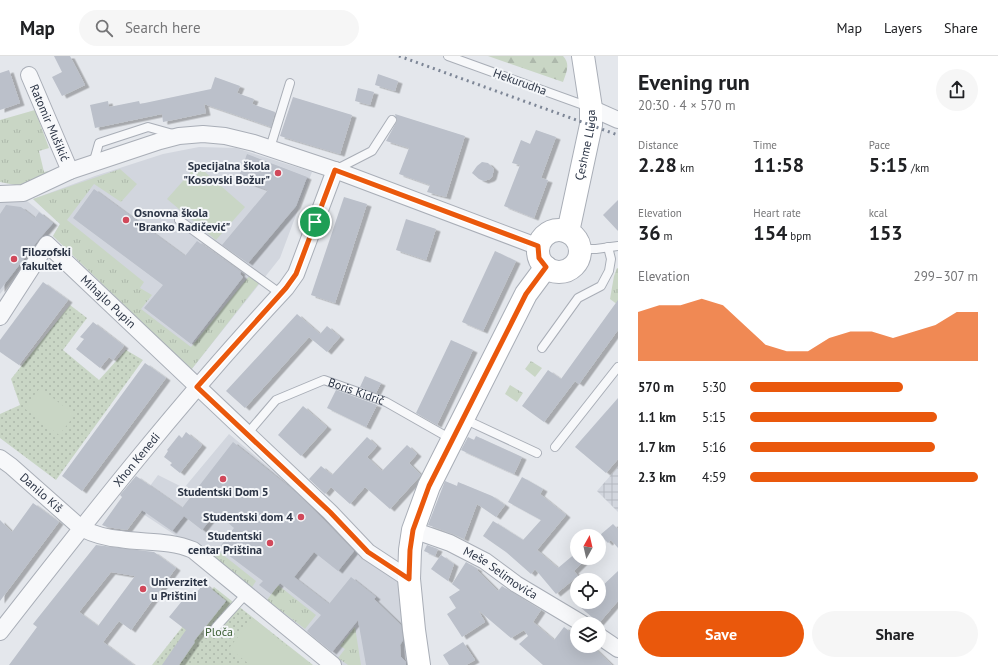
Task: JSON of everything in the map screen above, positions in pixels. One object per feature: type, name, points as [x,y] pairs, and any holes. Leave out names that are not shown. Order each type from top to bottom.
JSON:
[{"type":"main road","name":"Çeshme Lluga","points":[[574,241],[591,125],[591,108],[583,56]]},
{"type":"main road","points":[[557,230],[574,241],[579,256],[576,263],[567,270],[556,271],[546,267],[539,258],[538,246],[540,241],[547,234],[557,230]]},
{"type":"main road","points":[[419,665],[409,579],[410,550],[413,530],[429,486],[463,418],[526,294],[546,267]]},
{"type":"street","name":"Ratomir Mušikić","points":[[29,75],[70,171]]},
{"type":"street","points":[[591,108],[618,120]]},
{"type":"street","name":"Ratomir Mušikić","points":[[0,194],[23,193],[70,171],[179,136],[203,134],[225,136],[270,148],[335,170],[538,246]]},
{"type":"street","name":"Xhon Kenedi","points":[[0,632],[81,528],[197,387],[281,294],[296,274],[335,170]]},
{"type":"street","name":"Mihajlo Pupin","points":[[0,317],[47,244],[197,387]]},
{"type":"street","points":[[197,387],[330,512],[368,552],[409,579]]},
{"type":"street","name":"Danilo Kiš","points":[[0,458],[81,528],[93,534],[121,540],[153,541],[182,545],[193,550],[333,665]]},
{"type":"street","name":"Meše Selimovića","points":[[413,530],[450,543],[485,561],[516,584],[570,617]]},
{"type":"street","points":[[606,641],[618,649]]},
{"type":"lane","name":"Hekurudha","points":[[448,56],[591,108]]},
{"type":"lane","points":[[270,148],[290,83]]},
{"type":"lane","points":[[335,170],[372,151],[392,120]]},
{"type":"lane","points":[[179,220],[281,294]]},
{"type":"lane","points":[[574,241],[596,249],[618,246]]},
{"type":"lane","points":[[542,348],[578,298],[601,286],[609,271],[611,259],[608,247]]},
{"type":"lane","points":[[555,447],[618,366]]},
{"type":"lane","name":"Boris Kidrič","points":[[247,434],[276,400],[324,380],[386,402],[452,440]]},
{"type":"lane","points":[[463,418],[537,453]]},
{"type":"lane","points":[[216,627],[246,594]]},
{"type":"shaded area","points":[[199,147],[236,148],[312,172],[280,258],[191,370],[53,236],[60,224],[33,199],[95,176],[163,154]]},
{"type":"shaded area","name":"Filozofski fakultet","points":[[0,201],[27,201],[56,225],[0,294]]},
{"type":"shaded area","name":"Studentski centar Priština","points":[[229,434],[339,526],[361,551],[406,589],[412,665],[341,665],[175,535],[134,508],[158,475],[184,488]]},
{"type":"shaded area","points":[[618,467],[618,512],[597,491]]},
{"type":"green space","points":[[488,56],[563,56],[567,62],[567,69],[563,82]]},
{"type":"green space","points":[[35,110],[49,148],[39,151],[44,172],[54,170],[20,186],[0,182],[0,120]]},
{"type":"green space","points":[[197,165],[245,207],[216,240],[167,199]]},
{"type":"green space","points":[[120,169],[137,184],[121,202],[94,184],[67,220],[144,282],[140,288],[152,295],[141,309],[191,347],[250,275],[260,282],[191,370],[53,236],[60,224],[33,199]]},
{"type":"green space","points":[[618,268],[618,305],[610,299]]},
{"type":"green space","points":[[70,305],[87,318],[63,350],[99,380],[126,350],[143,360],[56,480],[0,438],[0,414],[20,405],[11,379]]},
{"type":"green space","points":[[531,361],[542,368],[535,377],[525,369]]},
{"type":"green space","points":[[510,385],[523,393],[517,402],[505,394]]},
{"type":"green space","points":[[40,388],[75,415],[59,435],[24,408]]},
{"type":"green space","points":[[217,550],[256,581],[249,592],[208,558]]},
{"type":"green space","points":[[278,585],[316,615],[305,629],[267,600]]},
{"type":"green space","name":"Ploča","points":[[214,587],[313,665],[152,665]]},
{"type":"green space","points":[[253,618],[310,665],[250,665],[229,648]]},
{"type":"green space","points":[[355,627],[361,665],[348,665],[338,658],[345,649],[340,646]]},
{"type":"building","points":[[54,56],[70,56],[85,85],[62,96],[52,77],[62,72]]},
{"type":"building","points":[[9,70],[20,103],[0,110],[0,73]]},
{"type":"building","points":[[378,74],[398,81],[395,91],[375,85]]},
{"type":"building","points":[[215,77],[240,86],[237,93],[254,99],[252,104],[275,112],[271,127],[204,104],[206,113],[163,122],[162,114],[95,128],[90,105],[108,101],[109,107],[139,101],[140,104],[211,89]]},
{"type":"building","points":[[358,88],[374,92],[370,105],[355,101]]},
{"type":"building","points":[[293,97],[352,115],[340,154],[280,136]]},
{"type":"building","points":[[395,114],[465,136],[446,197],[427,192],[430,185],[399,174],[409,148],[386,141],[397,121]]},
{"type":"building","points":[[536,130],[556,137],[541,178],[548,180],[534,218],[504,206],[520,165],[512,163],[521,140],[530,144]]},
{"type":"building","points":[[247,154],[307,177],[296,206],[248,263],[222,245],[268,190],[238,179]]},
{"type":"building","points":[[482,162],[488,163],[494,169],[492,177],[484,181],[472,173]]},
{"type":"building","points":[[94,189],[185,256],[197,241],[241,272],[240,274],[243,277],[191,344],[144,308],[163,285],[73,218]]},
{"type":"building","points":[[344,197],[367,204],[335,303],[311,295]]},
{"type":"building","points":[[618,200],[618,231],[603,215]]},
{"type":"building","name":"Filozofski fakultet","points":[[6,205],[21,207],[35,218],[39,212],[53,223],[0,290],[0,214]]},
{"type":"building","points":[[406,219],[436,229],[426,260],[396,250]]},
{"type":"building","points":[[495,251],[516,261],[483,331],[462,322]]},
{"type":"building","points":[[43,282],[68,300],[19,365],[0,352],[0,340]]},
{"type":"building","points":[[618,300],[618,330],[579,384],[575,381],[544,422],[522,406],[548,370],[561,379]]},
{"type":"building","points":[[297,314],[320,334],[327,326],[340,337],[327,352],[309,337],[245,408],[226,391]]},
{"type":"building","points":[[93,322],[124,346],[113,360],[109,357],[100,368],[76,349],[84,339],[80,337]]},
{"type":"building","points":[[451,340],[473,350],[437,425],[416,413]]},
{"type":"building","points":[[145,363],[166,378],[82,491],[62,476]]},
{"type":"building","points":[[365,376],[381,383],[376,393],[360,387]]},
{"type":"building","points":[[336,390],[377,405],[366,427],[327,408]]},
{"type":"building","points":[[618,398],[618,459],[606,473],[575,447]]},
{"type":"building","points":[[303,406],[327,427],[301,456],[278,435]]},
{"type":"building","points":[[186,432],[202,445],[180,473],[170,465],[172,463],[164,457],[168,451],[167,450],[179,435],[182,438]]},
{"type":"building","points":[[476,436],[522,457],[514,474],[461,450],[468,437],[474,440]]},
{"type":"building","points":[[367,437],[377,446],[367,457],[382,471],[407,445],[417,454],[409,463],[421,475],[390,509],[365,487],[350,504],[331,487],[325,494],[309,479],[321,466],[332,475]]},
{"type":"building","name":"Studentski centar Priština","points":[[233,442],[297,493],[354,551],[338,571],[314,552],[294,577],[329,604],[351,577],[376,597],[374,599],[401,625],[403,640],[400,645],[401,657],[406,662],[406,665],[366,665],[358,620],[332,652],[307,631],[321,615],[280,583],[271,594],[259,585],[263,581],[219,548],[234,528],[216,512],[202,530],[184,516],[172,531],[142,510],[127,530],[102,525],[122,497],[120,495],[136,476],[182,508]]},
{"type":"building","points":[[522,477],[543,489],[540,494],[566,515],[537,550],[558,568],[570,558],[570,565],[580,565],[574,571],[576,573],[570,573],[570,583],[556,594],[535,569],[531,574],[506,552],[483,536],[493,521],[523,540],[541,520],[508,502]]},
{"type":"building","points":[[445,481],[457,486],[458,482],[492,496],[505,505],[496,517],[477,504],[464,539],[428,525]]},
{"type":"building","points":[[33,503],[59,522],[0,601],[0,520],[12,532]]},
{"type":"building","points":[[613,524],[618,529],[618,548],[611,540],[608,543],[606,541],[606,530]]},
{"type":"building","points":[[96,545],[154,552],[176,568],[131,630],[119,621],[103,642],[134,665],[9,665],[37,627],[33,624]],"holes":[[[111,572],[135,576],[98,626],[79,612]]]},
{"type":"building","points":[[427,545],[438,549],[435,556],[424,551]]},
{"type":"building","points":[[441,555],[454,564],[448,581],[431,569]]},
{"type":"building","points":[[466,562],[478,569],[477,570],[498,591],[502,586],[541,610],[533,622],[554,640],[564,627],[570,632],[570,653],[599,653],[612,665],[543,665],[519,644],[528,636],[524,630],[511,638],[478,610],[485,622],[462,637],[447,614],[456,608],[449,597],[460,590],[452,584]]},
{"type":"building","points":[[618,571],[618,601],[604,617],[592,617],[582,609],[606,609],[606,582]]},
{"type":"building","points":[[204,583],[226,601],[194,641],[195,642],[179,665],[162,665],[186,630],[169,617],[186,596],[191,600]]},
{"type":"building","points":[[463,642],[475,660],[466,665],[449,665],[443,655]]},
{"type":"railway","points":[[399,56],[618,135]]},
{"type":"place","name":"Specijalna škola \"Kosovski Božur\"","points":[[278,173]]},
{"type":"place","name":"Osnovna škola \"Branko Radičević\"","points":[[126,220]]},
{"type":"place","name":"Filozofski fakultet","points":[[14,259]]},
{"type":"place","name":"Studentski Dom 5","points":[[223,479]]},
{"type":"place","name":"Studentski dom 4","points":[[301,517]]},
{"type":"place","name":"Studentski centar Priština","points":[[270,543]]},
{"type":"place","name":"Univerzitet u Prištini","points":[[143,589]]},
{"type":"route","points":[[335,170],[538,246],[539,258],[546,267],[526,294],[429,486],[413,530],[410,550],[409,579],[368,552],[330,512],[197,387],[286,288],[296,274],[315,222],[335,170]]}]
